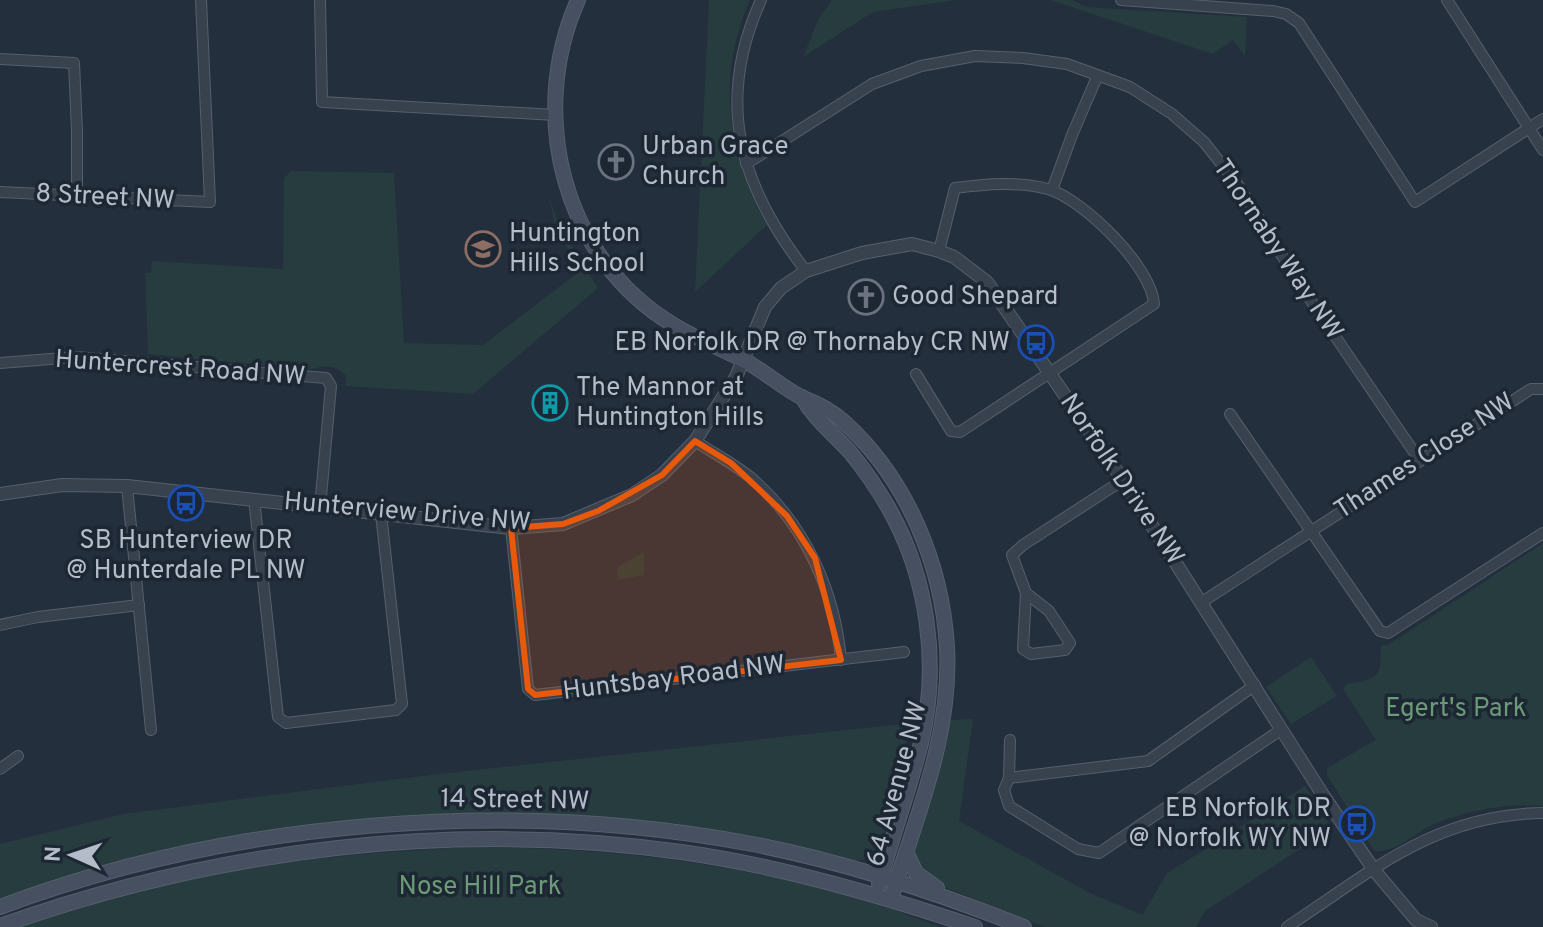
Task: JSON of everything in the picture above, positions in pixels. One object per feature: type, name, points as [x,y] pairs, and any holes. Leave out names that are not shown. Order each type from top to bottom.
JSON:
[{"type":"main road","name":"64 Avenue NW","points":[[578,0],[562,52],[556,115],[558,151],[565,186],[579,223],[601,260],[634,296],[673,326],[745,361],[802,397],[819,402],[844,422],[879,461],[912,513],[937,577],[947,646],[946,705],[931,774],[891,899]]},
{"type":"main road","name":"64 Avenue NW","points":[[802,397],[810,413],[851,453],[889,507],[904,538],[922,596],[928,629],[929,691],[921,744],[876,894]]},
{"type":"main road","name":"14 Street NW","points":[[0,907],[123,869],[197,851],[335,829],[473,821],[556,822],[686,834],[752,844],[897,880],[1024,927]]},
{"type":"main road","points":[[855,868],[873,864],[879,859],[897,824]]},
{"type":"main road","name":"14 Street NW","points":[[0,926],[130,886],[197,871],[323,851],[409,842],[562,841],[683,852],[876,894],[975,927]]},
{"type":"main road","points":[[907,854],[916,873],[931,885],[979,905],[985,911]]},
{"type":"street","name":"8 Street NW","points":[[0,192],[210,202],[201,0]]},
{"type":"street","points":[[320,0],[322,102],[556,115]]},
{"type":"street","points":[[761,0],[747,30],[737,87],[737,118],[746,164],[755,186],[806,271]]},
{"type":"street","points":[[1121,0],[1286,14],[1299,23],[1415,202],[1543,119]]},
{"type":"street","points":[[1447,0],[1543,150]]},
{"type":"street","name":"Thornaby Way NW","points":[[746,164],[872,84],[921,66],[975,56],[1023,58],[1067,64],[1130,87],[1172,114],[1204,142],[1238,185],[1303,289],[1420,461]]},
{"type":"street","points":[[0,59],[74,63],[77,197]]},
{"type":"street","points":[[1052,190],[1097,77]]},
{"type":"street","points":[[916,374],[951,431],[960,432],[1154,304],[1153,294],[1128,250],[1087,213],[1052,190],[1026,184],[955,188],[939,251]]},
{"type":"street","name":"Norfolk Drive NW","points":[[745,361],[765,307],[781,288],[806,271],[862,253],[912,244],[954,257],[987,282],[1123,480],[1374,870],[1416,920],[1431,927]]},
{"type":"street","name":"Huntercrest Road NW","points":[[0,363],[76,357],[326,378],[331,386],[320,507]]},
{"type":"street","name":"Hunterview Drive NW","points":[[0,494],[62,485],[127,486],[511,528],[563,524],[632,495],[662,475],[695,441],[745,361]]},
{"type":"street","name":"Thames Close NW","points":[[1202,602],[1531,389],[1543,389]]},
{"type":"street","points":[[1230,414],[1310,532]]},
{"type":"street","points":[[695,441],[757,482],[787,516],[815,558],[839,633],[841,660]]},
{"type":"street","points":[[1026,593],[1049,611],[1070,643],[1065,650],[1031,654],[1023,649],[1026,593],[1012,555],[1123,480]]},
{"type":"street","points":[[127,486],[151,730]]},
{"type":"street","points":[[254,499],[278,717],[286,723],[396,710],[402,704],[381,514]]},
{"type":"street","name":"Huntsbay Road NW","points":[[511,528],[528,689],[535,695],[904,652]]},
{"type":"street","name":"Thames Close NW","points":[[1310,532],[1380,631],[1388,633],[1543,533]]},
{"type":"street","points":[[0,625],[75,611],[139,605]]},
{"type":"street","points":[[1009,778],[1148,761],[1255,685]]},
{"type":"street","points":[[1010,740],[1009,778],[1004,790],[1009,806],[1078,849],[1099,853],[1282,729]]},
{"type":"street","points":[[0,769],[18,756]]},
{"type":"street","points":[[1287,927],[1421,840],[1477,819],[1543,813]]},
{"type":"highlighted area","points":[[695,441],[731,463],[787,516],[815,558],[841,660],[535,695],[528,689],[511,528],[563,524],[598,511],[662,475]]},
{"type":"green space","points":[[709,0],[750,0],[733,57],[731,115],[743,171],[767,225],[695,292]]},
{"type":"green space","points":[[832,0],[956,0],[873,12],[803,57],[819,18]]},
{"type":"green space","points":[[1051,0],[1073,0],[1086,7],[1247,17],[1245,56],[1233,40],[1213,54]]},
{"type":"green space","points":[[291,171],[394,173],[404,343],[483,345],[580,271],[556,228],[548,193],[560,228],[598,288],[473,394],[346,386],[346,376],[328,367],[308,370],[148,354],[145,273],[151,273],[152,261],[283,269],[284,178]]},
{"type":"green space","name":"Egert's Park","points":[[1543,543],[1543,806],[1489,808],[1463,814],[1437,823],[1391,849],[1374,851],[1327,775],[1327,768],[1376,740],[1343,689],[1347,684],[1375,676],[1380,665],[1381,646],[1388,645]]},
{"type":"green space","points":[[644,552],[644,575],[617,580],[618,567]]},
{"type":"green space","points":[[1311,657],[1337,696],[1291,724],[1266,687]]},
{"type":"green space","points":[[973,719],[959,821],[1092,894],[1143,915],[1166,874],[1305,786],[1332,828],[1205,911],[1196,927],[1045,927],[939,885],[915,865],[914,848],[950,720]]},
{"type":"green space","points":[[911,723],[883,841],[877,851],[862,860],[475,814],[330,823],[250,835],[121,862],[0,900],[0,844],[123,814],[430,775]]},
{"type":"green space","name":"Nose Hill Park","points":[[470,847],[590,851],[709,865],[826,890],[940,927],[21,927],[130,894],[231,871],[333,857]]},
{"type":"place","name":"Urban Grace Church","points":[[616,162]]},
{"type":"place","name":"Huntington Hills School","points":[[483,249]]},
{"type":"place","name":"Good Shepard","points":[[866,297]]},
{"type":"place","name":"EB Norfolk DR @ Thornaby CR NW","points":[[1036,343]]},
{"type":"place","name":"The Mannor at Huntington Hills","points":[[550,403]]},
{"type":"place","name":"SB Hunterview DR @ Hunterdale PL NW","points":[[186,503]]},
{"type":"place","name":"EB Norfolk DR @ Norfolk WY NW","points":[[1357,824]]}]
